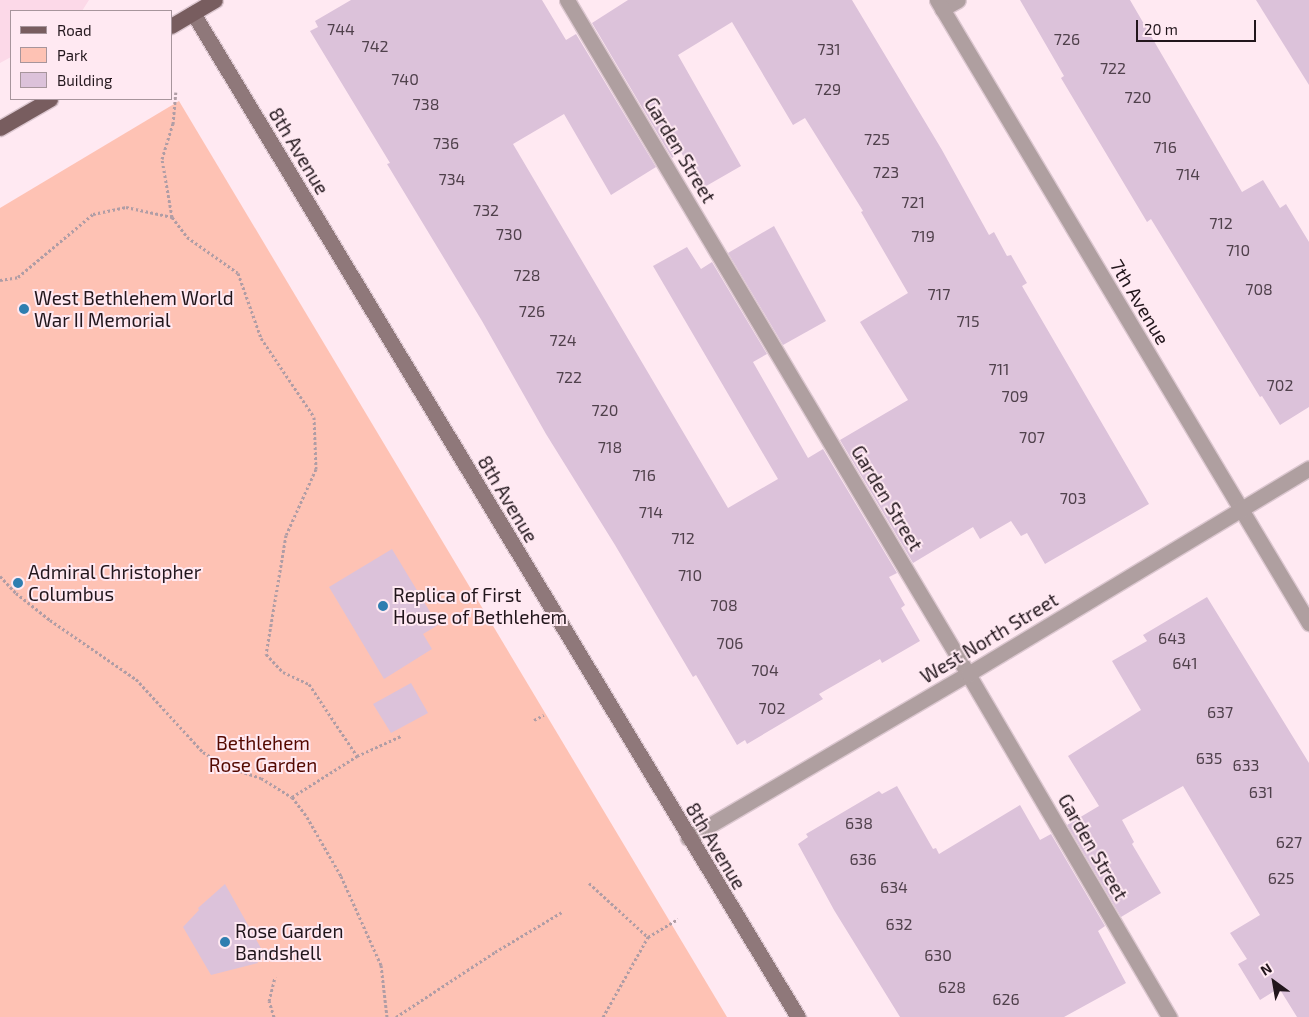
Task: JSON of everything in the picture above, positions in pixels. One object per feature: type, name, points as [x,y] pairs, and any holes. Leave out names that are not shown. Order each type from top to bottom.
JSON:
[{"type":"main road","points":[[172,25],[189,6],[215,0]]},
{"type":"main road","name":"8th Avenue","points":[[189,6],[688,838],[798,1017]]},
{"type":"main road","points":[[0,128],[48,100]]},
{"type":"street","name":"Garden Street","points":[[568,0],[1169,1017]]},
{"type":"street","points":[[939,5],[958,0]]},
{"type":"street","name":"7th Avenue","points":[[939,5],[1309,623]]},
{"type":"street","name":"West North Street","points":[[688,838],[968,674],[1309,468]]},
{"type":"path","points":[[176,92],[172,124],[162,159],[172,217],[187,236],[238,273],[261,338],[314,417],[316,469],[286,535],[266,654],[283,672],[310,684],[357,756]]},
{"type":"path","points":[[0,280],[18,277],[93,214],[126,207],[172,217]]},
{"type":"path","points":[[0,576],[16,593],[50,620],[136,679],[203,752],[226,766],[261,778],[292,797],[307,817],[341,876],[381,965],[387,1017]]},
{"type":"path","points":[[534,720],[544,715]]},
{"type":"path","points":[[292,797],[357,756],[401,736]]},
{"type":"path","points":[[589,883],[648,937]]},
{"type":"path","points":[[396,1017],[495,952],[562,912]]},
{"type":"path","points":[[603,1017],[648,937],[678,919]]},
{"type":"path","points":[[274,1017],[269,1001],[275,977]]},
{"type":"shaded area","points":[[0,0],[89,0],[83,10],[10,10],[10,58],[0,63]]},
{"type":"green space","name":"Bethlehem Rose Garden","points":[[179,101],[727,1017],[0,1017],[0,208]]},
{"type":"building","points":[[351,0],[542,0],[566,40],[576,34],[656,167],[611,195],[564,114],[513,144],[728,508],[778,479],[653,266],[687,247],[701,269],[712,262],[767,354],[753,362],[808,458],[823,449],[897,573],[889,577],[905,605],[901,608],[920,641],[882,663],[880,659],[819,694],[823,699],[747,744],[745,740],[737,745],[696,675],[693,677],[615,545],[546,434],[482,321],[387,164],[390,163],[310,31],[318,27],[315,21]]},
{"type":"building","points":[[628,0],[852,0],[942,150],[989,235],[994,232],[1007,256],[1011,255],[1027,283],[1022,286],[1149,504],[1045,564],[1027,533],[1021,536],[1011,521],[980,539],[973,527],[913,563],[840,440],[908,400],[860,322],[908,293],[861,212],[863,211],[805,118],[793,125],[732,22],[678,55],[741,166],[701,189],[681,152],[672,158],[592,23]]},
{"type":"building","points":[[1020,0],[1130,0],[1242,192],[1263,180],[1280,208],[1286,204],[1309,242],[1309,407],[1280,425],[1262,396],[1260,397],[1151,219],[1147,222],[1061,78],[1064,76]]},
{"type":"building","points":[[1256,0],[1309,0],[1309,85]]},
{"type":"building","points":[[774,226],[826,321],[783,345],[728,253]]},
{"type":"building","name":"Replica of First House of Bethlehem","points":[[392,549],[438,625],[423,634],[432,649],[384,679],[329,587]]},
{"type":"building","points":[[1207,597],[1309,763],[1309,1017],[1297,1017],[1279,988],[1260,1000],[1238,964],[1247,959],[1230,933],[1260,915],[1183,786],[1122,820],[1134,842],[1132,844],[1161,893],[1121,917],[1067,825],[1099,806],[1068,756],[1141,710],[1112,661],[1147,641],[1143,635]]},
{"type":"building","points":[[411,683],[428,713],[391,733],[373,704]]},
{"type":"building","points":[[897,786],[933,849],[936,848],[939,854],[1020,805],[1040,840],[1051,834],[1105,926],[1098,931],[1126,983],[1064,1017],[900,1017],[834,910],[798,844],[808,837],[806,834],[879,791],[882,794]]},
{"type":"building","name":"Rose Garden Bandshell","points":[[225,884],[266,957],[256,959],[258,963],[211,975],[183,927],[199,910],[198,908]]},
{"type":"place","name":"West Bethlehem World War II Memorial","points":[[24,309]]},
{"type":"place","name":"Admiral Christopher Columbus","points":[[18,583]]},
{"type":"place","name":"Replica of First House of Bethlehem","points":[[383,606]]},
{"type":"place","name":"Rose Garden Bandshell","points":[[225,942]]}]
